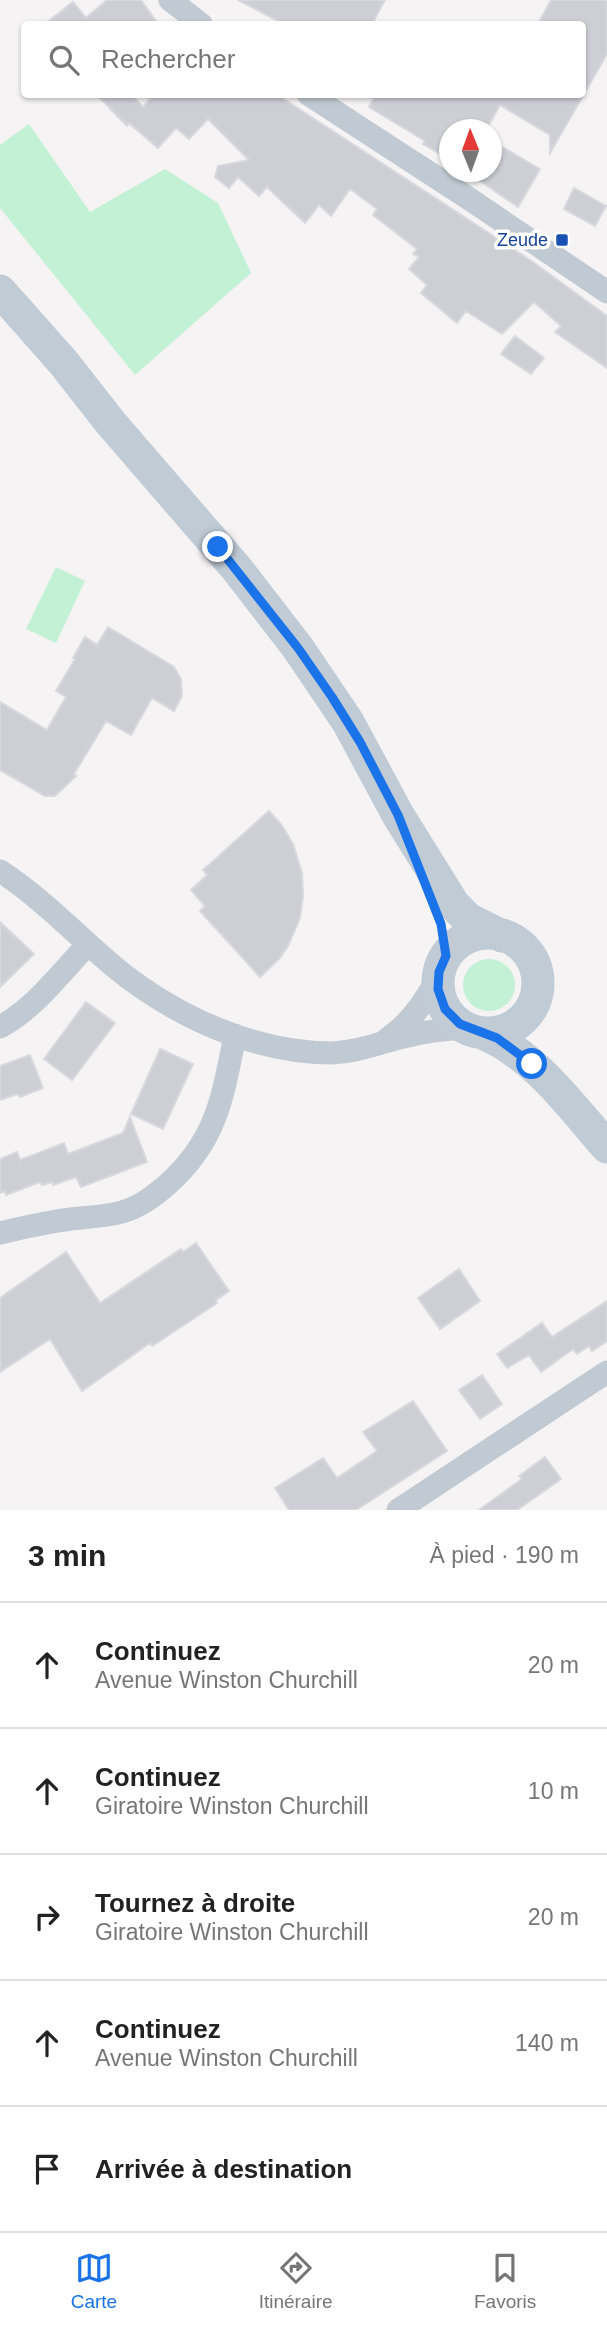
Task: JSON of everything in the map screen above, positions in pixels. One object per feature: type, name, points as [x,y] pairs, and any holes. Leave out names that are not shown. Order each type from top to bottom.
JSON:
[{"type":"main road","points":[[0,291],[237,569],[298,648],[354,732],[398,815],[460,913],[521,946],[533,963],[537,984],[530,1009],[508,1028],[492,1033],[475,1030]]},
{"type":"main road","points":[[0,319],[110,422]]},
{"type":"main road","points":[[398,815],[438,915],[442,966],[438,989],[445,1009],[453,1019],[506,1044],[532,1064],[607,1147]]},
{"type":"main road","points":[[442,966],[457,944],[473,936],[502,936]]},
{"type":"main road","points":[[530,1009],[532,1026],[541,1049],[583,1105],[607,1147]]},
{"type":"street","points":[[170,0],[197,21]]},
{"type":"street","points":[[314,98],[607,292]]},
{"type":"street","points":[[0,871],[23,887],[153,996],[192,1017],[235,1035],[290,1049],[328,1053],[345,1052],[425,1032],[475,1030]]},
{"type":"street","points":[[0,1027],[31,1004],[88,944]]},
{"type":"street","points":[[382,1042],[419,1010],[442,966]]},
{"type":"street","points":[[0,1233],[60,1220],[121,1212],[134,1208],[158,1192],[188,1164],[212,1127],[223,1095],[235,1035]]},
{"type":"street","points":[[398,1510],[607,1372]]},
{"type":"green space","points":[[29,124],[90,212],[165,169],[218,203],[251,273],[135,375],[0,208],[0,145]]},
{"type":"green space","points":[[56,567],[85,581],[56,643],[26,629]]},
{"type":"green space","points":[[489,959],[508,966],[515,985],[508,1004],[489,1011],[470,1004],[463,985],[470,966]]},
{"type":"building","points":[[107,0],[141,0],[156,21],[49,21],[73,2],[86,18]]},
{"type":"building","points":[[238,0],[385,0],[374,21],[278,21]]},
{"type":"building","points":[[551,0],[607,0],[607,54],[586,90],[586,21],[540,21]]},
{"type":"building","points":[[100,98],[135,98],[143,107],[151,98],[282,98],[533,262],[607,316],[607,368],[555,332],[561,326],[534,302],[502,334],[466,311],[457,323],[421,293],[427,285],[409,269],[419,257],[413,254],[417,249],[373,215],[377,209],[350,189],[331,216],[319,205],[305,223],[267,187],[259,196],[238,177],[229,188],[215,177],[218,166],[249,160],[208,119],[189,139],[176,128],[158,148],[129,123],[127,126]]},
{"type":"building","points":[[374,98],[582,98],[550,153],[550,135],[500,105],[492,119],[439,119],[439,153],[423,144],[425,141],[369,107]]},
{"type":"building","points":[[502,147],[540,169],[518,207],[482,182],[502,182]]},
{"type":"building","points":[[574,188],[606,206],[595,226],[564,209]]},
{"type":"building","points":[[515,336],[544,358],[531,374],[501,354]]},
{"type":"building","points":[[108,627],[174,667],[181,679],[182,696],[174,711],[152,698],[131,735],[106,721],[74,774],[76,776],[55,796],[45,796],[0,770],[0,702],[47,730],[66,697],[56,691],[85,637],[97,645]]},
{"type":"building","points":[[269,811],[293,844],[302,873],[303,896],[300,918],[288,946],[260,977],[200,911],[205,906],[191,890],[207,875],[203,870]]},
{"type":"building","points":[[0,922],[34,954],[0,987]]},
{"type":"building","points":[[86,1002],[115,1023],[72,1080],[44,1059]]},
{"type":"building","points":[[160,1049],[193,1064],[163,1129],[131,1114]]},
{"type":"building","points":[[30,1055],[43,1088],[20,1097],[18,1094],[0,1100],[0,1066]]},
{"type":"building","points":[[130,1117],[147,1162],[81,1187],[76,1177],[53,1185],[52,1182],[42,1185],[40,1182],[6,1195],[5,1191],[0,1193],[0,1159],[17,1152],[20,1160],[64,1143],[68,1154],[123,1133]]},
{"type":"building","points":[[196,1243],[229,1291],[216,1300],[217,1303],[152,1346],[150,1343],[82,1391],[50,1339],[0,1372],[0,1298],[66,1252],[100,1303],[181,1249],[183,1252]]},
{"type":"building","points":[[459,1269],[480,1301],[440,1329],[418,1298]]},
{"type":"building","points":[[607,1301],[607,1341],[592,1351],[589,1346],[577,1354],[573,1349],[541,1372],[529,1355],[507,1368],[497,1354],[542,1323],[552,1337]]},
{"type":"building","points":[[482,1375],[502,1404],[480,1419],[459,1390]]},
{"type":"building","points":[[413,1401],[447,1451],[356,1510],[289,1510],[275,1488],[323,1458],[337,1478],[377,1451],[363,1432]]},
{"type":"building","points":[[545,1457],[561,1479],[517,1510],[479,1510],[522,1479],[519,1476]]},
{"type":"place","name":"Zeude","points":[[562,240]]},
{"type":"route","points":[[218,547],[298,648],[332,697],[360,742],[398,815],[441,924],[446,956],[439,972],[438,989],[445,1009],[460,1024],[497,1038],[532,1064]]}]
